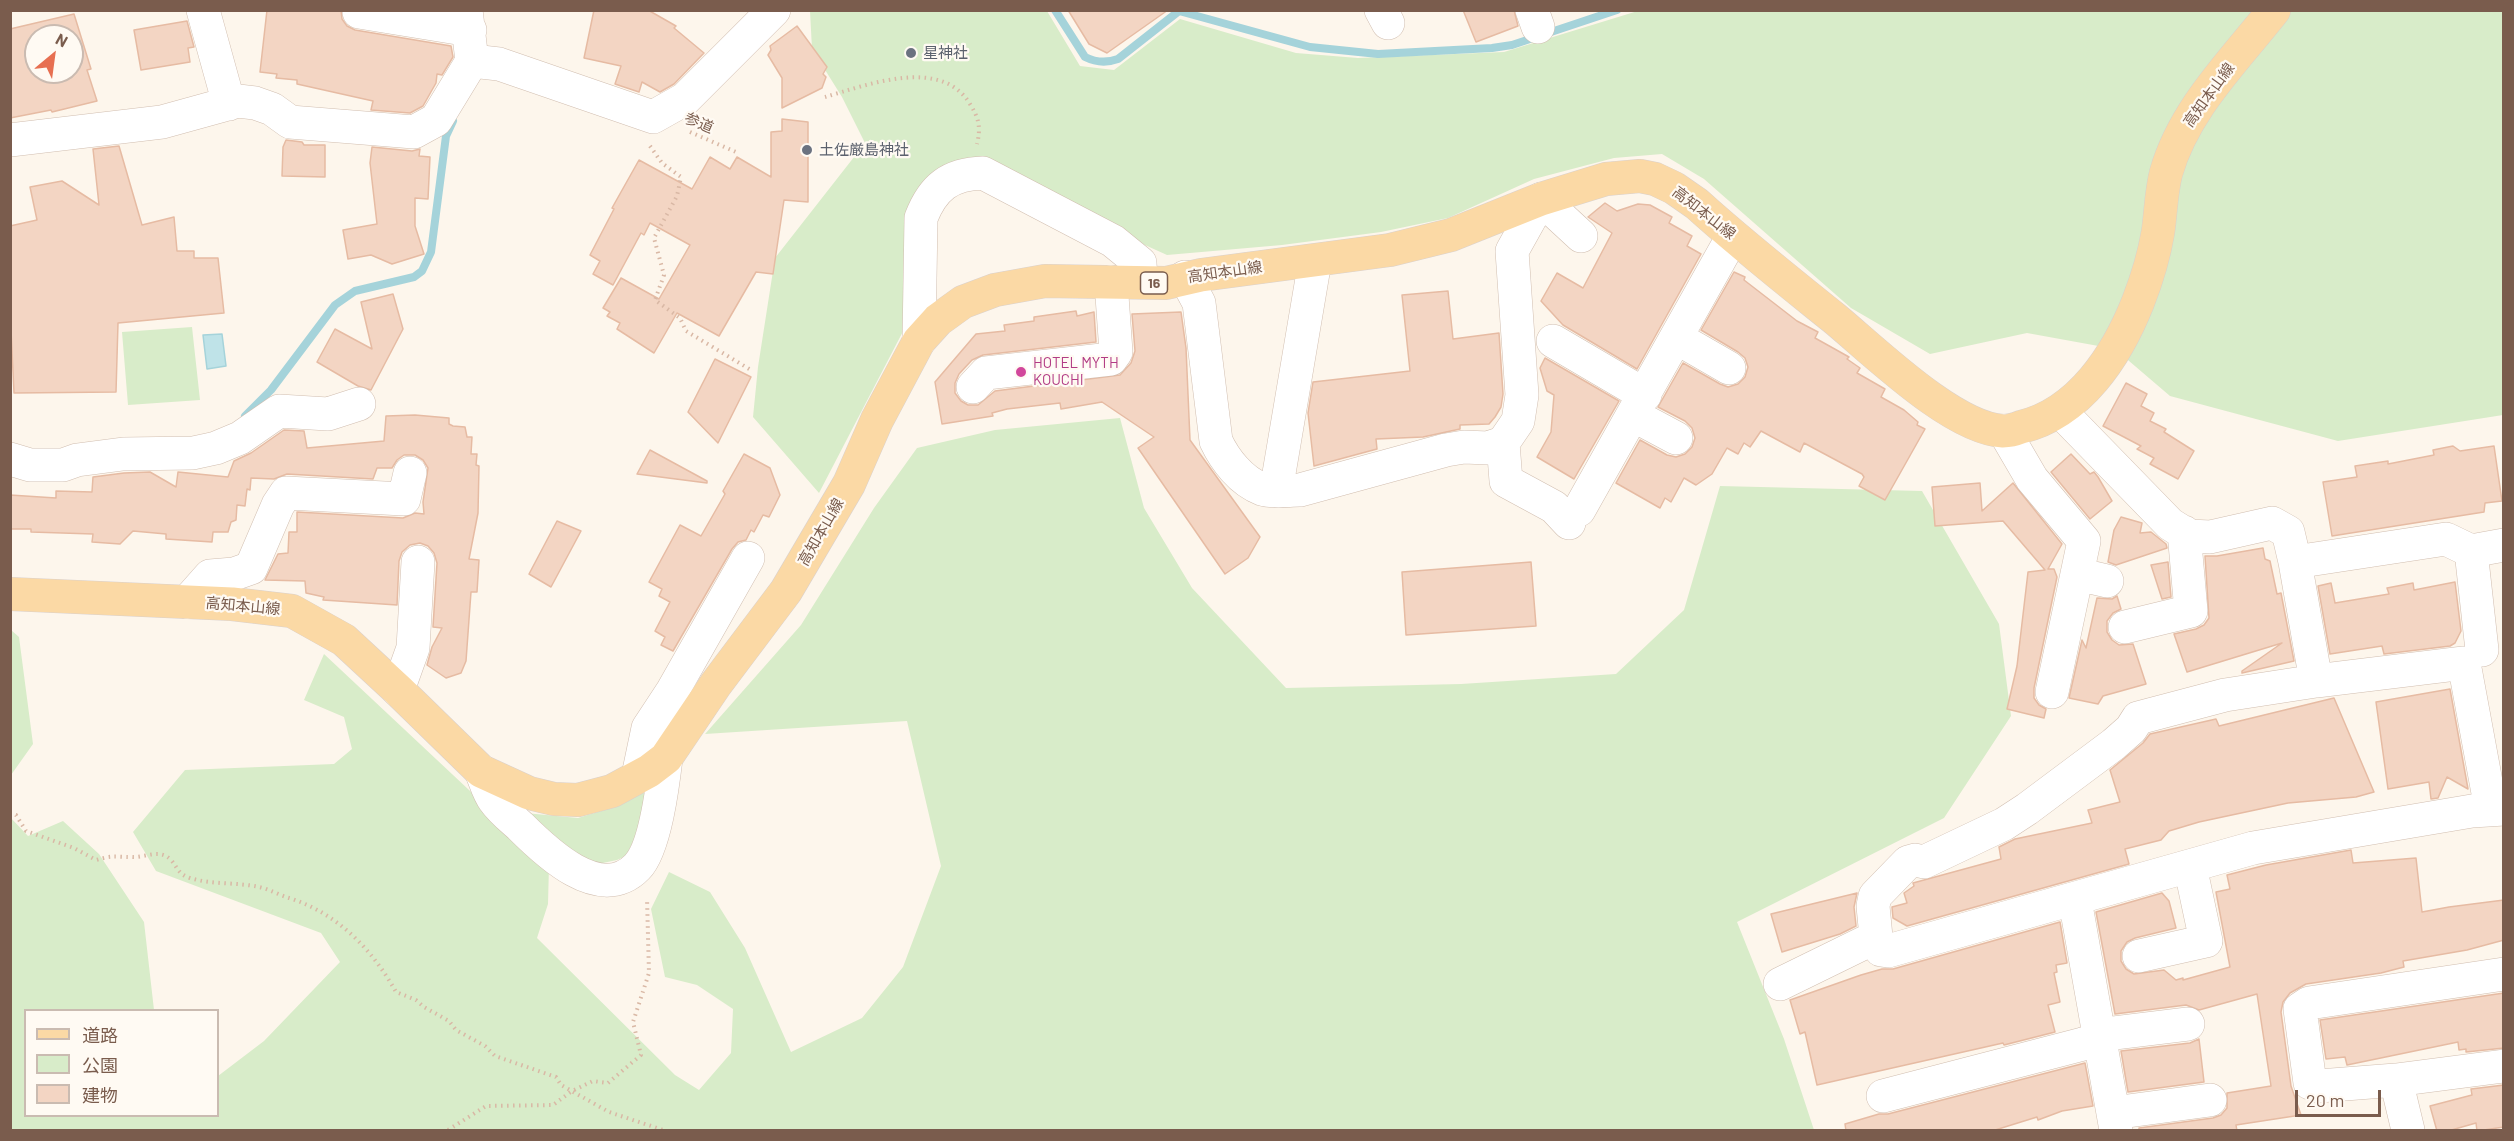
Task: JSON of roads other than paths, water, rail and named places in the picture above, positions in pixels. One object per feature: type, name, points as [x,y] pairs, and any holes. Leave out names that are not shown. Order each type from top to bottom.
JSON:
[{"type":"main road","name":"高知本山線","points":[[10,594],[263,606],[292,611],[344,640],[480,771],[529,794],[578,800],[612,791],[666,758],[716,684],[786,591],[849,484],[877,420],[919,341],[938,320],[963,302],[995,290],[1045,281],[1166,283],[1185,277],[1315,261],[1423,244],[1588,183],[1640,176],[1655,179],[1674,188],[1697,204],[1733,236],[1948,409],[1978,425],[2004,431],[2035,424],[2060,411],[2090,384],[2109,361],[2137,305],[2154,253],[2167,171],[2183,131],[2210,90],[2274,10]]},
{"type":"street","points":[[203,10],[229,104]]},
{"type":"street","points":[[359,12],[477,41],[649,115],[685,99],[774,10]]},
{"type":"street","points":[[10,140],[162,122],[238,101],[255,103],[272,109],[290,122],[414,132],[436,120],[477,41]]},
{"type":"street","points":[[919,341],[921,218],[927,202],[943,184],[963,174],[983,173],[1113,241],[1140,263],[1126,282],[1116,352],[1111,358],[986,373],[973,387]]},
{"type":"street","points":[[1185,277],[1199,303],[1216,441],[1224,458],[1234,469],[1261,489],[1300,490],[1446,450],[1464,447],[1488,448],[1503,443],[1518,421],[1522,395],[1512,251],[1541,200],[1581,236]]},
{"type":"street","points":[[1503,443],[1506,481],[1574,517],[1733,236]]},
{"type":"street","points":[[1276,491],[1315,261]]},
{"type":"street","points":[[1677,338],[1729,368]]},
{"type":"street","points":[[1553,341],[1639,405],[1676,438]]},
{"type":"street","points":[[13,452],[30,465],[63,465],[77,460],[123,454],[193,453],[216,448],[240,438],[279,411],[328,414],[358,404]]},
{"type":"street","points":[[2060,411],[2170,524],[2190,536],[2210,537],[2272,523],[2288,532],[2316,681]]},
{"type":"street","points":[[2004,431],[2032,479],[2085,541],[2092,578],[2052,692]]},
{"type":"street","points":[[187,602],[210,576],[234,574],[251,568],[278,505],[286,493],[404,499],[410,473]]},
{"type":"street","points":[[2125,627],[2191,611],[2184,532]]},
{"type":"street","points":[[2295,562],[2446,539],[2471,551],[2504,545]]},
{"type":"street","points":[[2471,551],[2483,654],[2497,809],[2253,848],[2075,900],[1888,951],[1881,950],[1876,937],[1873,906],[1875,897],[1908,862],[1916,860],[1924,862],[2004,824],[2062,785],[2114,744],[2131,729],[2138,718],[2225,694],[2483,654]]},
{"type":"street","points":[[638,776],[648,728],[673,690],[748,558]]},
{"type":"street","points":[[398,690],[413,648],[418,562]]},
{"type":"street","points":[[480,771],[493,799],[544,850],[566,867],[604,879],[628,874],[646,852],[663,784],[666,758]]},
{"type":"street","points":[[2139,956],[2206,941],[2190,866]]},
{"type":"street","points":[[2075,900],[2114,1122],[2210,1100]]},
{"type":"street","points":[[1780,984],[1876,937]]},
{"type":"street","points":[[2504,974],[2309,1003],[2300,1009],[2310,1083],[2319,1086],[2397,1080],[2504,1066]]},
{"type":"street","points":[[1883,1096],[2114,1033],[2188,1024]]},
{"type":"street","points":[[2397,1080],[2408,1131]]},
{"type":"water","points":[[222,334],[226,366],[207,369],[203,335]]},
{"type":"waterway","points":[[1055,10],[1085,57],[1097,61],[1118,59],[1179,11],[1310,47],[1378,54],[1512,45],[1617,10]]},
{"type":"waterway","points":[[245,416],[271,390],[335,305],[355,291],[414,277],[422,271],[431,252],[446,136],[453,121]]},
{"type":"place","name":"星神社","points":[[911,53]]},
{"type":"place","name":"土佐厳島神社","points":[[807,150]]},
{"type":"place","name":"HOTEL MYTH KOUCHI","points":[[1021,372]]}]
